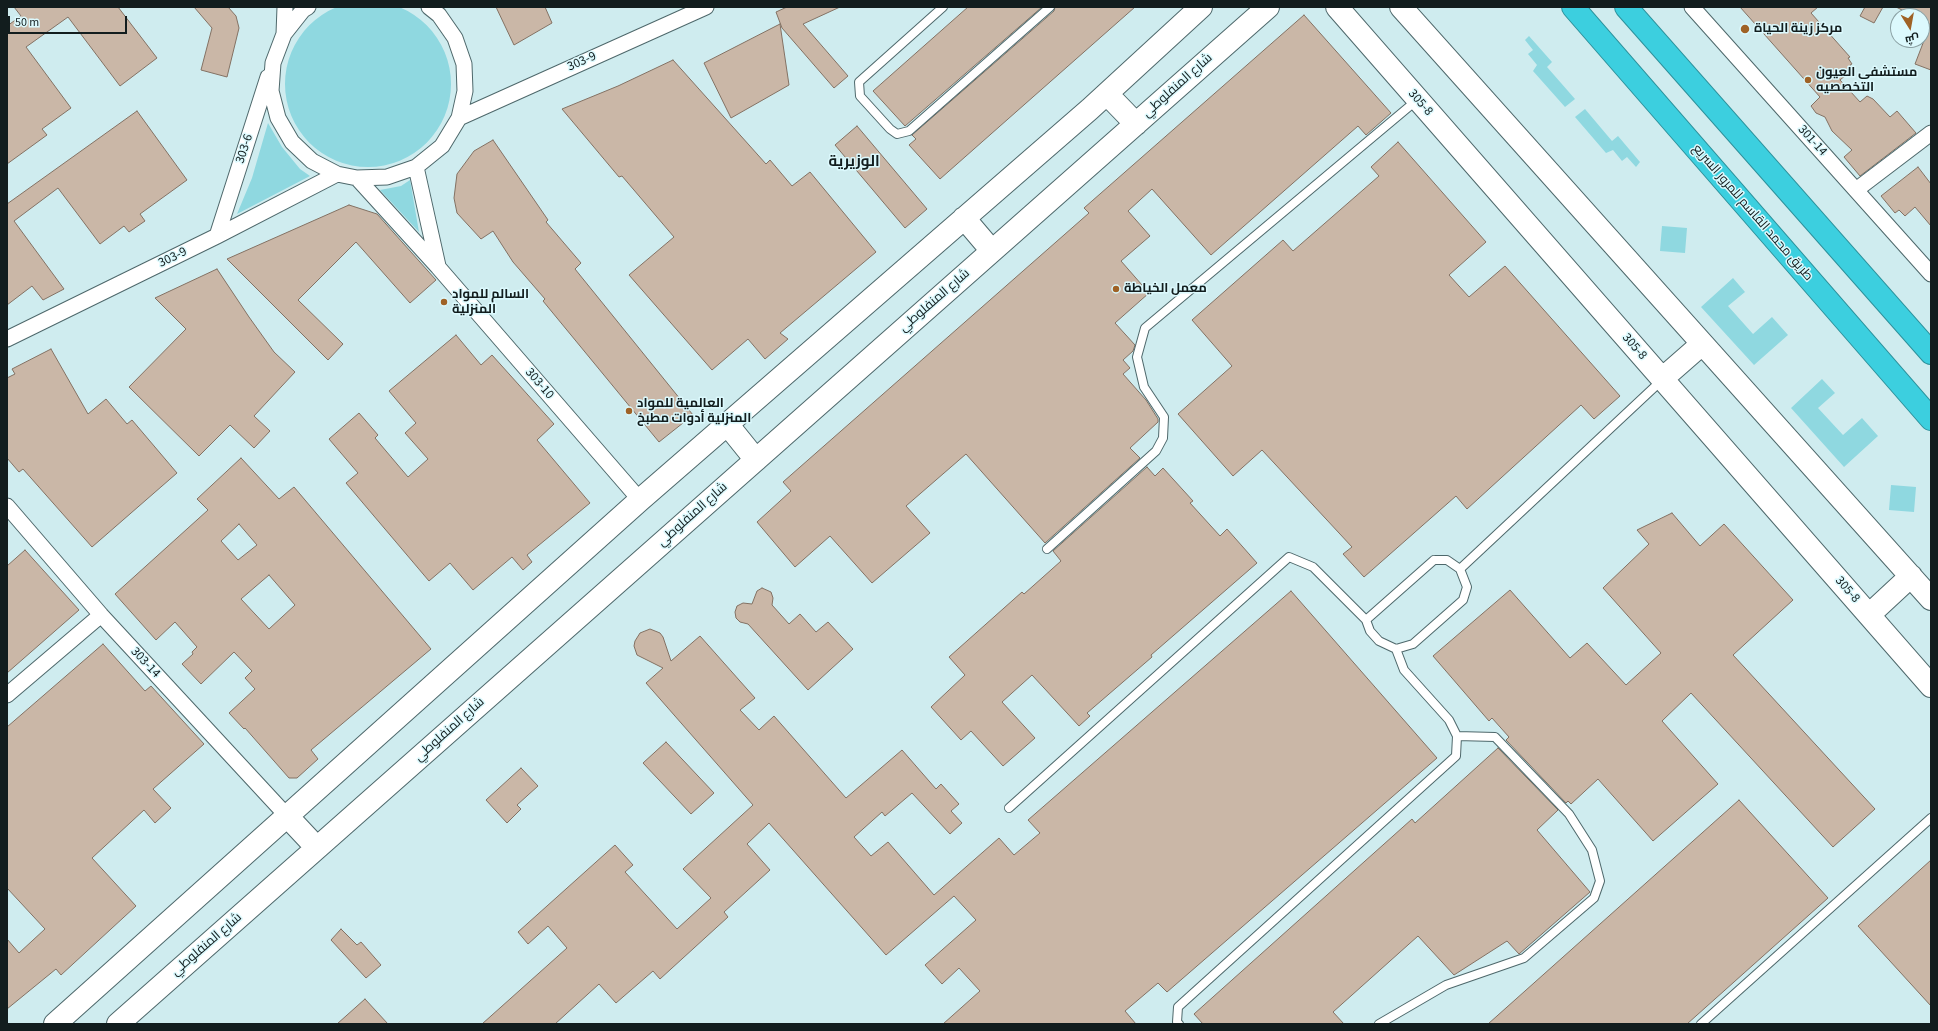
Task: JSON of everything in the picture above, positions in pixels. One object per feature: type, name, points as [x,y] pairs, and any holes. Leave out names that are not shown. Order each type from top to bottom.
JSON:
[{"type":"highway","name":"طريق محمد القاسم للمرور السريع","points":[[1573,7],[1931,419]]},
{"type":"highway","points":[[1626,7],[1931,353]]},
{"type":"street","points":[[284,34],[285,7]]},
{"type":"street","points":[[308,7],[303,10],[284,34],[273,63],[271,90],[278,118],[292,142],[312,162],[337,174],[357,178],[387,177],[416,166],[442,146],[459,118],[465,91],[464,64],[455,38],[439,15],[429,7]]},
{"type":"street","name":"303-9","points":[[459,118],[706,7]]},
{"type":"street","points":[[55,1024],[640,500],[1107,94],[1201,7]]},
{"type":"street","name":"شارع المنفلوطي","points":[[118,1024],[1268,7]]},
{"type":"street","name":"305-8","points":[[1336,7],[1931,686]]},
{"type":"street","points":[[1401,7],[1931,599]]},
{"type":"street","name":"301-14","points":[[1692,7],[1931,274]]},
{"type":"street","name":"303-6","points":[[217,236],[273,63]]},
{"type":"street","points":[[1107,94],[1136,124]]},
{"type":"street","points":[[1856,190],[1931,133]]},
{"type":"street","name":"303-10","points":[[416,166],[438,267]]},
{"type":"street","name":"303-9","points":[[7,339],[217,236],[337,174]]},
{"type":"street","name":"303-10","points":[[357,178],[438,267],[640,500]]},
{"type":"street","points":[[964,218],[992,251]]},
{"type":"street","points":[[1662,379],[1702,344]]},
{"type":"street","points":[[727,424],[756,460]]},
{"type":"street","name":"303-14","points":[[7,506],[101,615],[287,816]]},
{"type":"street","points":[[1869,615],[1910,576]]},
{"type":"street","points":[[7,695],[101,615]]},
{"type":"street","points":[[287,816],[317,848]]},
{"type":"lane","points":[[943,7],[859,82],[860,96],[890,129],[897,134],[908,131],[1050,7]]},
{"type":"lane","points":[[1047,549],[1156,451],[1164,438],[1164,417],[1144,387],[1137,357],[1145,328],[1418,100]]},
{"type":"lane","points":[[1460,569],[1662,379]]},
{"type":"lane","points":[[1009,808],[1289,557],[1313,568],[1366,620],[1370,631],[1379,641],[1396,649],[1413,644],[1463,600],[1467,587],[1460,569],[1447,560],[1434,560],[1366,620]]},
{"type":"lane","points":[[1179,1024],[1177,1022],[1178,1007],[1456,756],[1457,736],[1449,720],[1404,670],[1396,649]]},
{"type":"lane","points":[[1379,1024],[1446,985],[1524,958],[1594,898],[1600,881],[1592,850],[1569,814],[1495,737],[1457,736]]},
{"type":"lane","points":[[1701,1024],[1931,818]]},
{"type":"shaded area","points":[[368,1],[392,5],[407,11],[420,20],[432,32],[441,45],[447,60],[451,84],[447,108],[441,123],[432,136],[420,148],[407,157],[392,163],[368,167],[344,163],[329,157],[316,148],[304,136],[295,123],[289,108],[285,84],[289,60],[295,45],[304,32],[316,20],[329,11],[344,5]]},
{"type":"shaded area","points":[[1529,36],[1552,62],[1547,67],[1575,99],[1565,107],[1533,71],[1537,65],[1528,54],[1533,50],[1525,40]]},
{"type":"shaded area","points":[[1585,109],[1612,141],[1618,136],[1640,162],[1636,167],[1627,157],[1622,161],[1613,150],[1606,153],[1575,117]]},
{"type":"shaded area","points":[[268,123],[282,147],[300,169],[310,176],[237,214],[252,178]]},
{"type":"shaded area","points":[[410,180],[419,232],[380,190],[401,186]]},
{"type":"shaded area","points":[[1662,226],[1687,228],[1685,253],[1660,251]]},
{"type":"shaded area","points":[[1733,278],[1745,292],[1728,306],[1753,334],[1772,317],[1788,335],[1754,365],[1701,307]]},
{"type":"shaded area","points":[[1822,379],[1835,393],[1818,408],[1843,435],[1862,418],[1878,436],[1844,467],[1791,408]]},
{"type":"shaded area","points":[[1891,485],[1916,487],[1914,512],[1889,510]]},
{"type":"building","points":[[14,7],[118,7],[157,58],[120,86],[68,17],[26,47],[71,108],[42,129],[47,135],[7,164],[7,26],[21,16]]},
{"type":"building","points":[[194,7],[228,7],[236,16],[239,28],[227,77],[201,70],[212,28]]},
{"type":"building","points":[[496,7],[545,7],[552,23],[514,45]]},
{"type":"building","points":[[787,7],[840,7],[803,24],[848,76],[834,88],[782,28],[776,12]]},
{"type":"building","points":[[968,7],[1042,7],[905,126],[873,91]]},
{"type":"building","points":[[1055,7],[1135,7],[940,179],[909,145],[916,139],[912,135],[1054,11]]},
{"type":"building","points":[[1740,7],[1818,7],[1811,13],[1850,57],[1848,58],[1853,69],[1840,80],[1860,102],[1867,96],[1873,99],[1890,117],[1897,111],[1916,133],[1860,176],[1844,157],[1852,150],[1832,131],[1825,117],[1816,113],[1811,106],[1820,97]]},
{"type":"building","points":[[1865,7],[1883,7],[1874,23],[1860,16]]},
{"type":"building","points":[[1896,7],[1931,7],[1931,25],[1930,8]]},
{"type":"building","points":[[1304,15],[1391,113],[1366,135],[1358,126],[1211,255],[1152,189],[1128,211],[1150,236],[1121,261],[1149,293],[1115,323],[1135,345],[1133,351],[1123,360],[1130,368],[1123,374],[1146,400],[1158,419],[1158,422],[1130,448],[1140,458],[1045,543],[966,454],[906,506],[930,533],[872,583],[830,536],[795,567],[757,522],[791,491],[783,482],[1089,213],[1084,208]]},
{"type":"building","points":[[780,24],[789,85],[731,118],[704,63]]},
{"type":"building","points":[[1931,25],[1931,70],[1915,64],[1921,48],[1930,48]]},
{"type":"building","points":[[673,60],[766,164],[770,160],[792,186],[810,172],[876,252],[780,333],[788,339],[765,359],[748,339],[712,370],[629,275],[674,237],[622,176],[619,177],[562,109],[618,86]]},
{"type":"building","points":[[137,111],[187,180],[140,214],[145,221],[129,232],[124,226],[100,244],[58,188],[14,221],[64,289],[43,300],[32,286],[7,305],[7,204]]},
{"type":"building","points":[[857,126],[927,209],[905,228],[835,145]]},
{"type":"building","points":[[493,140],[548,220],[546,222],[581,263],[575,269],[693,415],[659,442],[543,301],[545,299],[513,262],[493,231],[481,239],[457,213],[454,198],[457,174],[474,151]]},
{"type":"building","points":[[1398,142],[1486,242],[1449,275],[1469,297],[1505,266],[1620,396],[1594,419],[1581,405],[1467,509],[1456,496],[1364,577],[1343,554],[1352,547],[1262,450],[1233,476],[1178,414],[1232,366],[1192,320],[1283,240],[1293,251],[1379,176],[1371,167]]},
{"type":"building","points":[[1918,167],[1931,184],[1931,226],[1915,207],[1905,216],[1899,210],[1895,213],[1881,196]]},
{"type":"building","points":[[349,205],[377,214],[436,280],[410,303],[356,242],[298,300],[343,344],[328,360],[227,259]]},
{"type":"building","points":[[217,269],[274,352],[295,372],[254,416],[270,431],[254,448],[230,425],[199,456],[129,387],[186,329],[155,298]]},
{"type":"building","points":[[456,335],[481,365],[492,355],[554,424],[537,440],[590,503],[527,555],[532,562],[523,570],[512,557],[473,590],[450,563],[429,581],[346,483],[358,473],[329,439],[359,413],[378,435],[375,438],[408,477],[428,459],[405,433],[416,423],[389,391]]},
{"type":"building","points":[[51,349],[88,414],[106,399],[127,424],[132,420],[177,473],[92,547],[23,469],[19,472],[7,458],[7,378],[15,374],[12,369]]},
{"type":"building","points":[[241,458],[279,499],[294,487],[431,649],[311,750],[318,759],[297,778],[289,778],[245,728],[244,729],[229,713],[255,689],[245,678],[252,671],[234,652],[201,684],[182,664],[193,654],[192,652],[197,647],[175,622],[156,640],[115,594],[208,510],[197,499]],"holes":[[[239,524],[257,545],[238,560],[221,541]],[[269,575],[295,605],[269,629],[241,599]]]},
{"type":"building","points":[[1147,467],[1155,476],[1163,468],[1193,501],[1190,503],[1220,536],[1227,529],[1257,563],[1087,713],[1090,716],[1079,726],[1032,675],[1002,702],[1035,738],[1003,766],[971,731],[961,740],[931,707],[965,675],[949,657],[1022,592],[1024,594],[1061,561],[1053,551]]},
{"type":"building","points":[[1672,513],[1700,546],[1724,524],[1793,600],[1733,655],[1875,809],[1833,847],[1691,693],[1662,721],[1718,784],[1653,841],[1598,779],[1571,804],[1568,801],[1566,803],[1506,740],[1509,737],[1492,718],[1489,721],[1433,656],[1510,590],[1570,658],[1587,643],[1626,685],[1661,653],[1603,588],[1649,544],[1637,530]]},
{"type":"building","points":[[25,550],[79,610],[7,673],[7,566]]},
{"type":"building","points":[[762,588],[771,592],[773,598],[772,605],[789,624],[800,614],[816,632],[828,622],[853,649],[808,690],[748,624],[740,622],[736,618],[735,612],[737,606],[743,603],[752,604],[757,591]]},
{"type":"building","points":[[1291,591],[1437,758],[1167,992],[1158,983],[1125,1011],[1136,1024],[943,1024],[980,991],[959,968],[942,984],[925,965],[976,920],[954,896],[886,955],[769,823],[747,844],[770,870],[724,912],[728,917],[660,979],[653,971],[616,1003],[599,984],[555,1024],[482,1024],[567,948],[548,926],[528,944],[518,932],[615,845],[633,865],[625,872],[677,929],[711,898],[683,869],[753,805],[646,683],[663,668],[637,655],[634,646],[640,633],[650,629],[660,633],[663,637],[671,661],[700,636],[755,698],[740,710],[759,730],[774,716],[846,798],[902,750],[936,789],[941,784],[959,804],[951,811],[962,823],[950,834],[912,793],[885,816],[882,812],[854,837],[871,856],[888,842],[934,895],[999,838],[1014,855],[1040,833],[1028,820]]},
{"type":"building","points":[[103,644],[145,691],[151,686],[204,744],[153,789],[171,808],[155,823],[144,810],[92,858],[136,906],[61,975],[56,969],[7,1009],[7,939],[19,953],[45,929],[7,888],[7,727]]},
{"type":"building","points":[[666,742],[714,793],[691,814],[643,763]]},
{"type":"building","points":[[1498,748],[1558,810],[1537,830],[1590,892],[1519,954],[1507,941],[1454,975],[1418,936],[1333,1012],[1344,1024],[1203,1024],[1194,1014],[1412,819],[1415,823]]},
{"type":"building","points":[[521,768],[538,786],[517,805],[521,809],[507,823],[486,800]]},
{"type":"building","points":[[1739,800],[1828,898],[1687,1024],[1488,1024]]},
{"type":"building","points":[[1931,860],[1931,1006],[1858,926]]},
{"type":"building","points":[[341,929],[357,945],[361,942],[381,965],[366,978],[331,940]]},
{"type":"building","points":[[365,999],[388,1024],[337,1024]]},
{"type":"place","name":"مركز زينة الحياة","points":[[1745,29]]},
{"type":"place","name":"مستشفى العيون التخصصيه","points":[[1808,80]]},
{"type":"place","name":"معمل الخياطة","points":[[1116,289]]},
{"type":"place","name":"السالم للمواد المنزلية","points":[[444,302]]},
{"type":"place","name":"العالمية للمواد المنزلية أدوات مطبخ","points":[[629,411]]},
{"type":"district","name":"الوزيرية","points":[[854,163]]}]
